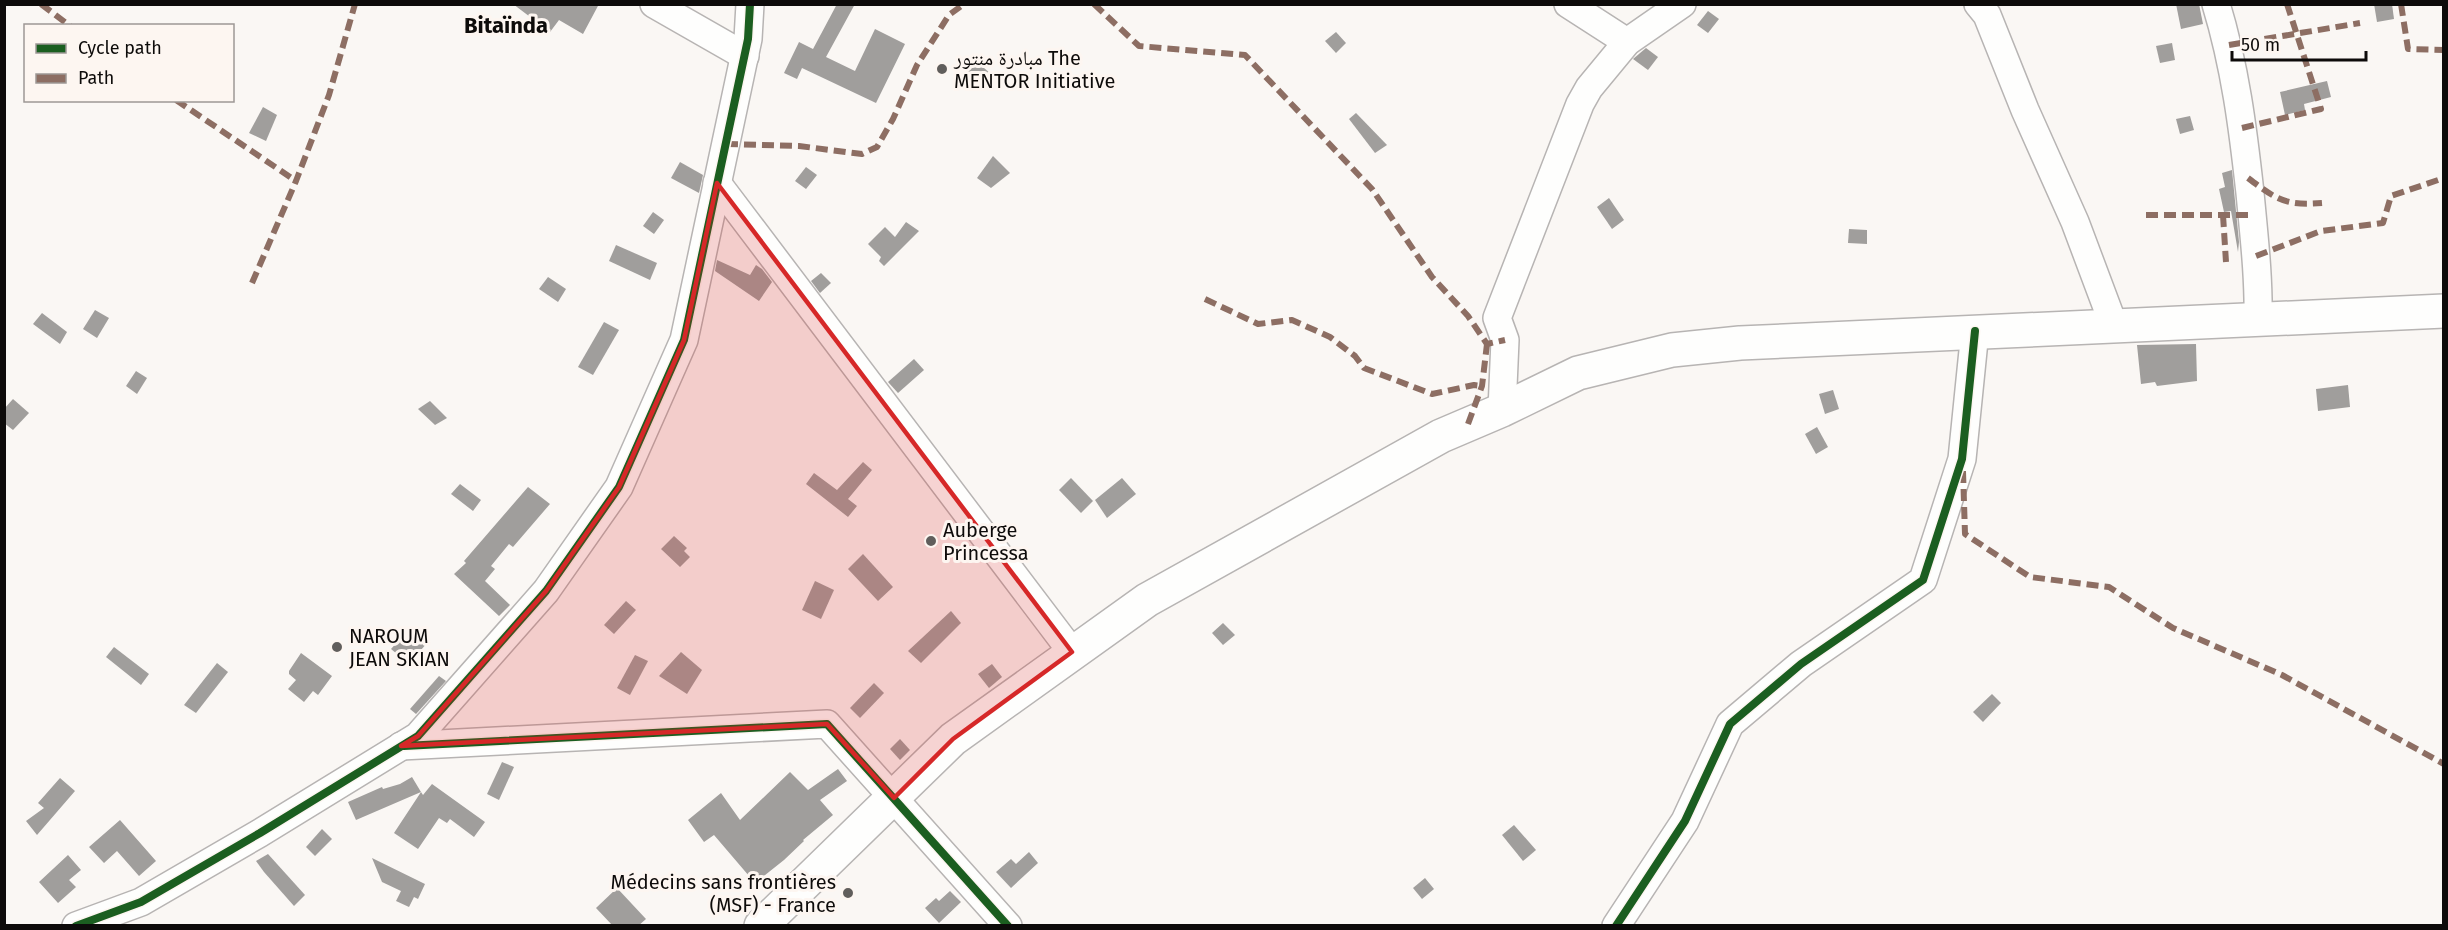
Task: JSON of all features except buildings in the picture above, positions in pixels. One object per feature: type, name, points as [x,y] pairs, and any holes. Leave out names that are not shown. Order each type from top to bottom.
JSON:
[{"type":"main road","points":[[762,925],[953,739],[1147,600],[1441,436],[1502,410],[1578,373],[1672,350],[1740,343],[2444,311]]},
{"type":"street","points":[[654,4],[745,56]]},
{"type":"street","points":[[76,926],[141,902],[418,736],[546,591],[619,487],[684,340],[745,56],[750,4]]},
{"type":"street","points":[[1568,4],[1627,42]]},
{"type":"street","points":[[1502,410],[1505,340],[1497,318],[1580,104],[1589,88],[1627,42],[1682,4]]},
{"type":"street","points":[[1978,4],[1987,15],[2025,110],[2075,222],[2114,326]]},
{"type":"street","points":[[2216,4],[2229,45],[2240,104],[2259,279],[2258,321]]},
{"type":"street","points":[[717,183],[1072,652]]},
{"type":"street","points":[[1616,926],[1685,821],[1730,724],[1801,664],[1923,580],[1962,459],[1975,331]]},
{"type":"street","points":[[401,746],[827,724],[1008,926]]},
{"type":"highlighted area","points":[[717,183],[1072,652],[953,739],[894,798],[827,724],[401,746],[418,736],[546,591],[619,487],[684,340]]},
{"type":"marked path","points":[[41,4],[67,24]]},
{"type":"marked path","points":[[252,283],[296,181],[329,95],[355,4]]},
{"type":"marked path","points":[[726,144],[799,146],[862,154],[877,147],[893,119],[917,65],[949,15],[964,4]]},
{"type":"marked path","points":[[1094,4],[1139,46],[1245,55],[1372,189],[1432,277],[1468,316],[1487,344],[1505,340]]},
{"type":"marked path","points":[[2242,128],[2321,109],[2287,4]]},
{"type":"marked path","points":[[2401,4],[2408,49],[2444,50]]},
{"type":"marked path","points":[[2229,45],[2360,23]]},
{"type":"marked path","points":[[179,102],[296,181]]},
{"type":"marked path","points":[[2248,178],[2282,200],[2322,203]]},
{"type":"marked path","points":[[2256,256],[2321,231],[2383,223],[2391,196],[2444,178]]},
{"type":"marked path","points":[[2146,215],[2252,215]]},
{"type":"marked path","points":[[2223,215],[2226,262]]},
{"type":"marked path","points":[[1205,299],[1258,324],[1292,320],[1330,337],[1355,356],[1364,368],[1432,394],[1474,385],[1482,386]]},
{"type":"marked path","points":[[1468,424],[1482,386],[1487,344]]},
{"type":"marked path","points":[[1963,471],[1965,534],[2030,577],[2109,587],[2173,628],[2282,675],[2444,764]]},
{"type":"cycle path","points":[[76,926],[141,902],[260,833],[418,736],[546,591],[619,487],[684,340],[748,39],[750,4]]},
{"type":"cycle path","points":[[1616,926],[1685,821],[1730,724],[1801,664],[1923,580],[1962,459],[1975,331]]},
{"type":"cycle path","points":[[404,746],[827,724],[1008,926]]},
{"type":"place","name":"مبادرة منتور The MENTOR Initiative","points":[[942,69]]},
{"type":"place","name":"Auberge Princessa","points":[[931,541]]},
{"type":"place","name":"NAROUM JEAN SKIAN","points":[[337,647]]},
{"type":"place","name":"Médecins sans frontières (MSF) - France","points":[[848,893]]},
{"type":"district","name":"Bitaïnda","points":[[506,25]]}]
